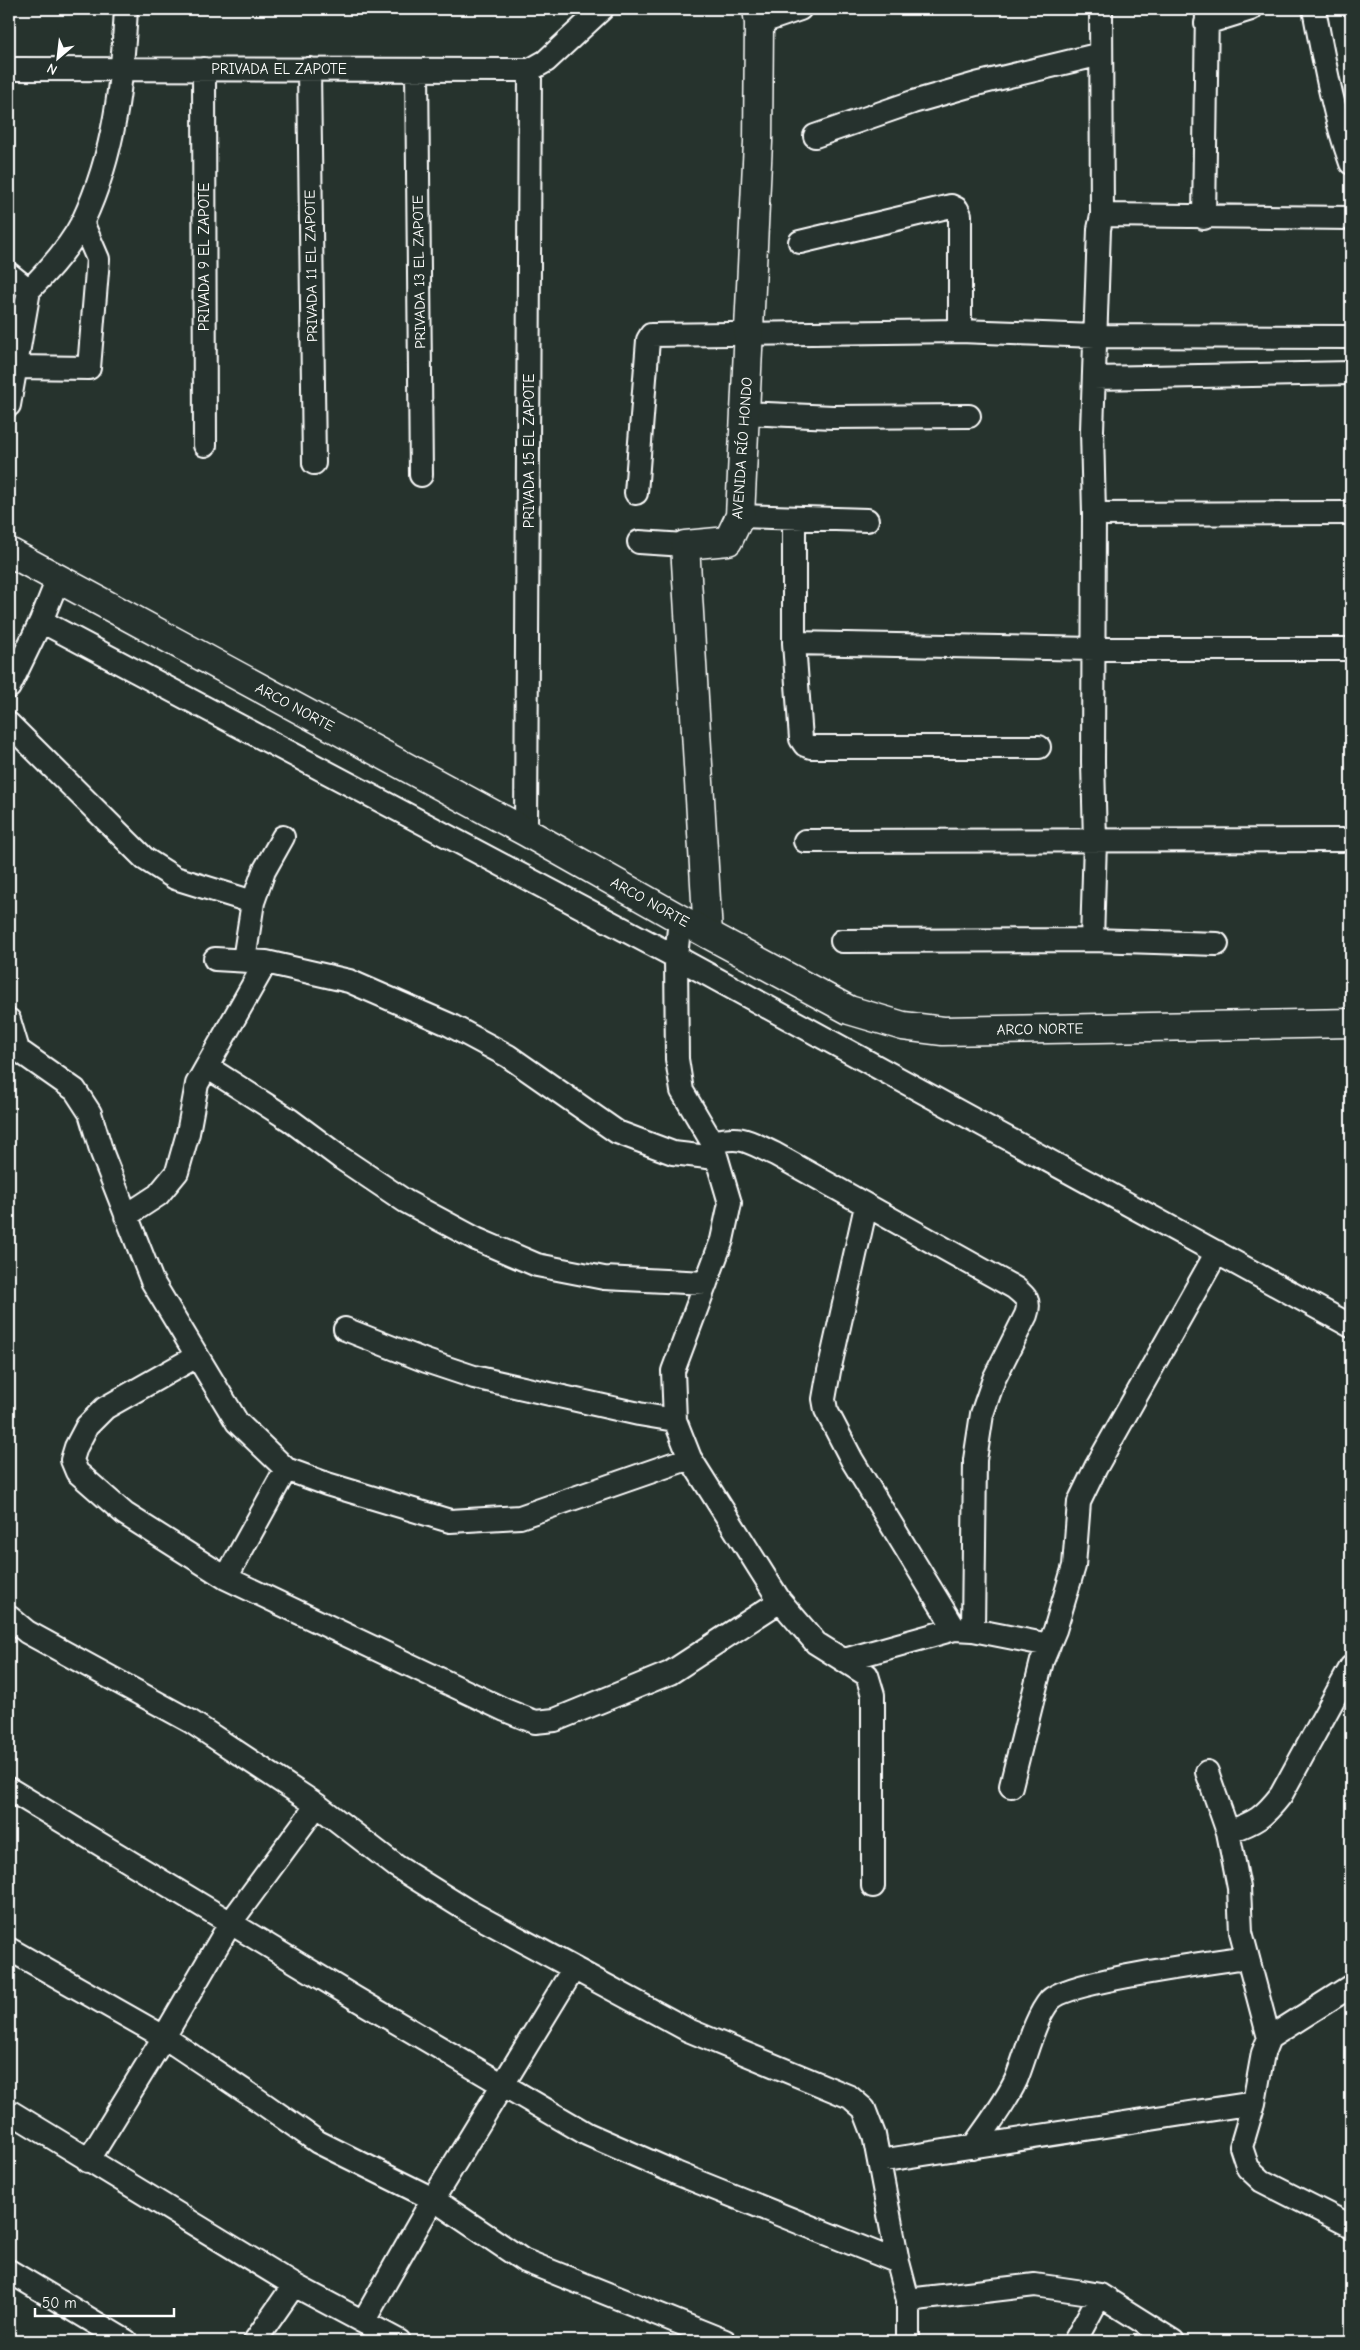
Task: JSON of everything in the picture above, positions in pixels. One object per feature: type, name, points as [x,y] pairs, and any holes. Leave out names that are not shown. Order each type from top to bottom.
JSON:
[{"type":"main road","name":"AVENIDA RÍO HONDO","points":[[685,545],[728,541],[740,516],[758,142],[758,16]]},
{"type":"main road","points":[[685,545],[708,934]]},
{"type":"main road","name":"ARCO NORTE","points":[[9,552],[526,832],[680,919],[849,1010],[903,1026],[943,1031],[1351,1023]]},
{"type":"street","points":[[9,405],[29,290],[53,266],[82,222],[108,159],[123,70],[126,9]]},
{"type":"street","points":[[538,66],[602,9]]},
{"type":"street","points":[[758,16],[800,9]]},
{"type":"street","points":[[1092,940],[1095,840],[1092,430],[1099,229],[1102,216],[1101,9]]},
{"type":"street","points":[[1204,218],[1206,16],[1251,9]]},
{"type":"street","points":[[1314,9],[1330,89],[1351,163]]},
{"type":"street","points":[[815,136],[922,100],[1101,54]]},
{"type":"street","name":"PRIVADA EL ZAPOTE","points":[[9,69],[417,70],[538,66]]},
{"type":"street","name":"PRIVADA 15 EL ZAPOTE","points":[[526,832],[538,66]]},
{"type":"street","name":"PRIVADA 9 EL ZAPOTE","points":[[204,69],[205,445]]},
{"type":"street","name":"PRIVADA 11 EL ZAPOTE","points":[[309,70],[314,463]]},
{"type":"street","name":"PRIVADA 13 EL ZAPOTE","points":[[417,70],[421,475]]},
{"type":"street","points":[[800,242],[951,206],[957,209],[960,215],[960,331]]},
{"type":"street","points":[[1102,216],[1351,218]]},
{"type":"street","points":[[16,367],[89,368],[98,258],[82,222]]},
{"type":"street","points":[[9,274],[29,290]]},
{"type":"street","points":[[636,494],[648,340],[651,335],[750,332],[960,331],[1095,336],[1351,337]]},
{"type":"street","points":[[1094,378],[1351,374]]},
{"type":"street","points":[[744,413],[833,417],[968,416]]},
{"type":"street","points":[[1094,514],[1351,513]]},
{"type":"street","points":[[740,516],[867,520]]},
{"type":"street","points":[[794,518],[794,642],[801,739],[805,745],[811,747],[1039,747]]},
{"type":"street","points":[[639,542],[685,545]]},
{"type":"street","points":[[9,687],[41,621],[58,579]]},
{"type":"street","points":[[41,621],[676,957],[1351,1326]]},
{"type":"street","points":[[794,642],[1094,649],[1351,649]]},
{"type":"street","points":[[9,724],[145,859],[175,878],[253,902]]},
{"type":"street","points":[[126,1216],[158,1195],[177,1172],[188,1133],[197,1084],[207,1067],[255,961],[253,902],[264,871],[283,837]]},
{"type":"street","points":[[805,841],[1351,840]]},
{"type":"street","points":[[680,919],[676,957],[677,1059],[682,1091],[714,1150],[730,1203],[722,1240],[673,1371],[675,1420],[690,1458],[780,1601],[816,1643],[867,1675],[873,1695],[873,1886]]},
{"type":"street","points":[[842,941],[1092,940],[1217,944]]},
{"type":"street","points":[[215,959],[255,961],[349,981],[450,1025],[508,1056],[617,1132],[673,1153],[714,1150],[733,1137],[746,1140],[775,1154],[1015,1288],[1026,1297],[1029,1305],[994,1379],[982,1414],[975,1460],[964,1630]]},
{"type":"street","points":[[9,1020],[13,1053],[75,1090],[90,1113],[102,1153],[152,1281],[237,1422],[286,1469],[327,1484],[450,1521],[520,1517],[690,1458]]},
{"type":"street","points":[[207,1067],[290,1120],[341,1158],[405,1201],[485,1242],[538,1265],[604,1278],[706,1283]]},
{"type":"street","points":[[866,1206],[829,1371],[824,1399],[826,1410],[852,1460],[964,1630]]},
{"type":"street","points":[[1011,1786],[1030,1706],[1074,1566],[1079,1502],[1096,1467],[1217,1252]]},
{"type":"street","points":[[344,1329],[426,1361],[474,1377],[639,1414],[675,1420]]},
{"type":"street","points":[[197,1356],[105,1408],[87,1426],[76,1447],[72,1460],[77,1472],[125,1514],[226,1578],[535,1722],[556,1720],[670,1673],[780,1601]]},
{"type":"street","points":[[226,1578],[286,1469]]},
{"type":"street","points":[[9,1617],[27,1632],[190,1721],[316,1805],[396,1866],[468,1911],[688,2030],[850,2097],[864,2110],[874,2135],[898,2262],[908,2300],[908,2341]]},
{"type":"street","points":[[844,1660],[964,1630],[1049,1645]]},
{"type":"street","points":[[1228,1832],[1251,1824],[1266,1814],[1281,1795],[1351,1667]]},
{"type":"street","points":[[1207,1772],[1228,1832],[1238,1888],[1241,1932],[1246,1957],[1269,2038]]},
{"type":"street","points":[[9,1789],[587,2134],[676,2173],[898,2262]]},
{"type":"street","points":[[88,2161],[164,2037],[231,1922],[316,1805]]},
{"type":"street","points":[[9,1949],[164,2037],[318,2142],[433,2199],[523,2260],[725,2341]]},
{"type":"street","points":[[973,2147],[1015,2082],[1043,2010],[1052,1998],[1064,1991],[1128,1976],[1246,1957]]},
{"type":"street","points":[[363,2322],[502,2083],[574,1968]]},
{"type":"street","points":[[1351,1986],[1269,2038],[1263,2053],[1254,2103],[1241,2147],[1248,2168],[1262,2181],[1351,2226]]},
{"type":"street","points":[[879,2162],[1254,2103]]},
{"type":"street","points":[[9,2111],[88,2161],[294,2285],[392,2339]]},
{"type":"street","points":[[9,2270],[126,2341]]},
{"type":"street","points":[[255,2341],[294,2285]]},
{"type":"street","points":[[908,2300],[1035,2285],[1100,2295],[1173,2341]]},
{"type":"street","points":[[1074,2341],[1100,2295]]}]
